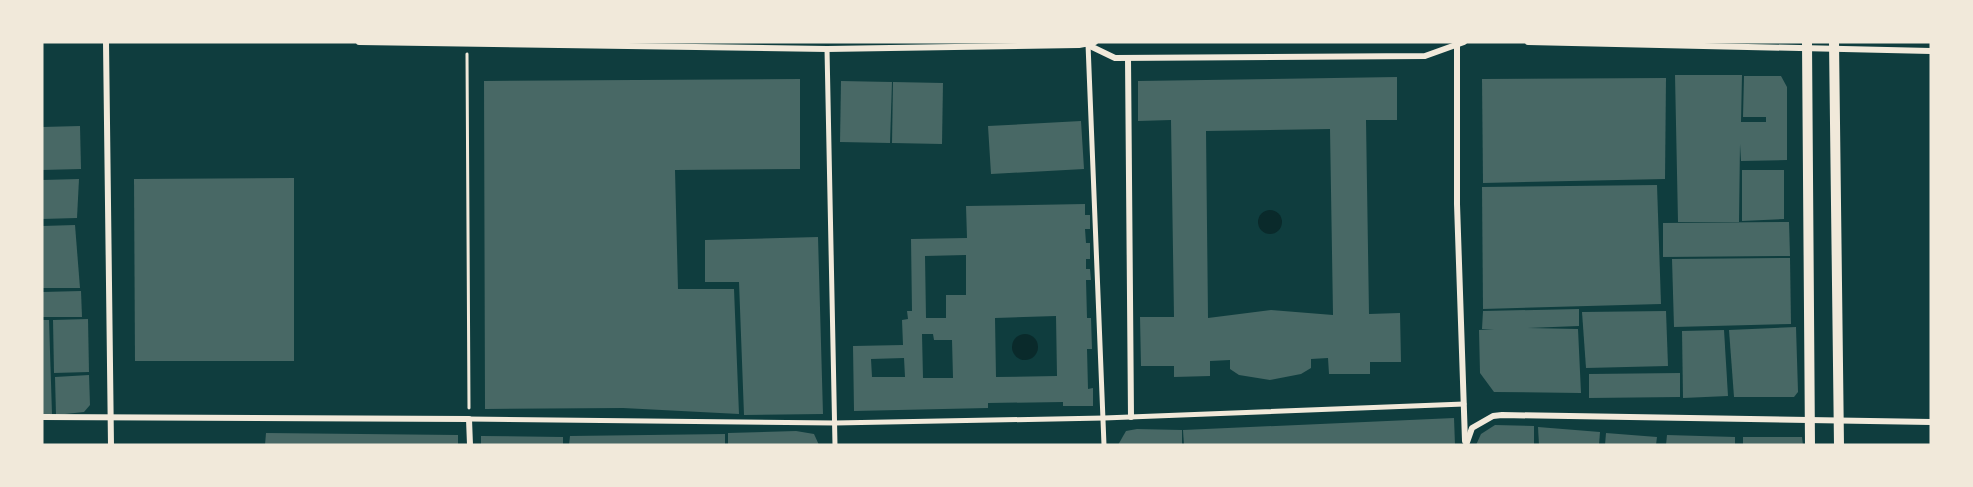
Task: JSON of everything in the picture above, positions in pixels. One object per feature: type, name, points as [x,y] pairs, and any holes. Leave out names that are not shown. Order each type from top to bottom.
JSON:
[{"type":"main road","points":[[1807,45],[1810,445]]},
{"type":"main road","points":[[1834,45],[1839,445]]},
{"type":"street","points":[[106,42],[111,445]]},
{"type":"street","points":[[358,42],[827,45],[1090,43],[1114,58],[1425,56],[1456,42],[1464,42]]},
{"type":"street","points":[[1456,42],[1457,204],[1466,445]]},
{"type":"street","points":[[1528,42],[1834,45],[1931,51]]},
{"type":"street","points":[[1090,43],[1104,445]]},
{"type":"street","points":[[827,45],[835,445]]},
{"type":"street","points":[[1128,58],[1131,417]]},
{"type":"street","points":[[42,417],[111,415],[835,423],[1104,418],[1464,404]]},
{"type":"street","points":[[1466,445],[1472,428],[1493,416],[1502,415],[1809,418],[1931,422]]},
{"type":"street","points":[[469,419],[470,445]]},
{"type":"path","points":[[467,43],[469,419]]},
{"type":"water","points":[[1270,210],[1278,214],[1282,222],[1278,230],[1270,234],[1262,230],[1258,222],[1262,214]]},
{"type":"water","points":[[1025,334],[1034,338],[1038,347],[1034,356],[1025,360],[1016,356],[1012,347],[1016,338]]},
{"type":"building","points":[[1675,75],[1742,75],[1741,122],[1766,122],[1766,117],[1743,117],[1744,76],[1781,76],[1787,87],[1787,160],[1741,161],[1740,144],[1739,222],[1678,222]]},
{"type":"building","points":[[1397,77],[1397,120],[1366,120],[1369,314],[1400,313],[1401,362],[1370,362],[1370,374],[1329,374],[1328,358],[1311,359],[1311,368],[1301,374],[1270,380],[1239,375],[1230,369],[1230,360],[1210,361],[1210,376],[1174,377],[1174,366],[1141,366],[1140,317],[1174,317],[1171,120],[1138,121],[1138,81]],"holes":[[[1330,129],[1333,315],[1271,310],[1208,318],[1206,131]]]},
{"type":"building","points":[[1666,78],[1665,179],[1483,183],[1482,79]]},
{"type":"building","points":[[800,79],[800,169],[675,170],[678,289],[734,289],[739,414],[623,408],[485,409],[484,81]]},
{"type":"building","points":[[841,81],[892,82],[890,143],[840,142]]},
{"type":"building","points":[[893,82],[943,83],[942,144],[892,143]]},
{"type":"building","points":[[1081,121],[1084,169],[991,174],[988,126]]},
{"type":"building","points":[[80,126],[81,169],[42,170],[42,127]]},
{"type":"building","points":[[1742,170],[1784,170],[1784,219],[1742,221]]},
{"type":"building","points":[[294,178],[294,361],[135,361],[134,179]]},
{"type":"building","points":[[79,179],[77,218],[42,219],[42,180]]},
{"type":"building","points":[[1657,185],[1661,304],[1483,309],[1482,187]]},
{"type":"building","points":[[1085,204],[1085,215],[1090,215],[1090,229],[1085,229],[1086,243],[1090,243],[1090,259],[1086,259],[1086,269],[1090,269],[1091,280],[1086,280],[1087,318],[1091,318],[1092,349],[1087,349],[1088,389],[1093,388],[1093,406],[1063,406],[1063,402],[988,403],[988,408],[854,411],[853,346],[903,345],[902,320],[908,319],[907,311],[912,311],[911,239],[967,238],[966,206]],"holes":[[[966,255],[966,295],[946,295],[946,318],[926,318],[925,256]],[[1056,316],[1057,376],[996,377],[995,318]],[[922,334],[933,334],[934,340],[952,340],[953,378],[923,378]],[[904,358],[905,377],[872,377],[871,359]]]},
{"type":"building","points":[[1789,222],[1790,256],[1663,257],[1663,223]]},
{"type":"building","points":[[75,225],[80,288],[42,288],[42,226]]},
{"type":"building","points":[[818,237],[823,414],[744,415],[739,282],[705,282],[705,240]]},
{"type":"building","points":[[1790,258],[1791,324],[1674,327],[1672,259]]},
{"type":"building","points":[[81,291],[82,317],[42,317],[42,292]]},
{"type":"building","points":[[1579,309],[1579,326],[1528,328],[1578,329],[1581,393],[1494,392],[1480,373],[1479,330],[1494,329],[1482,329],[1483,311]]},
{"type":"building","points":[[1666,311],[1668,366],[1586,368],[1582,312]]},
{"type":"building","points":[[88,319],[89,372],[54,373],[53,320]]},
{"type":"building","points":[[42,320],[49,320],[52,414],[42,415]]},
{"type":"building","points":[[1796,327],[1798,392],[1794,397],[1734,397],[1729,330]]},
{"type":"building","points":[[1724,330],[1728,396],[1683,398],[1682,331]]},
{"type":"building","points":[[1680,373],[1680,397],[1589,398],[1589,374]]},
{"type":"building","points":[[89,375],[90,405],[84,412],[56,415],[55,377]]},
{"type":"building","points":[[1454,418],[1455,445],[1184,445],[1183,430]]},
{"type":"building","points":[[1495,425],[1534,426],[1534,445],[1476,445],[1481,434]]},
{"type":"building","points":[[1538,427],[1600,432],[1599,445],[1539,445]]},
{"type":"building","points":[[1137,429],[1182,430],[1182,445],[1118,445],[1126,431]]},
{"type":"building","points":[[796,431],[814,434],[819,445],[728,445],[728,433]]},
{"type":"building","points":[[266,433],[458,435],[458,445],[265,445]]},
{"type":"building","points":[[1606,433],[1657,437],[1656,445],[1605,445]]},
{"type":"building","points":[[725,434],[725,445],[569,445],[570,436]]},
{"type":"building","points":[[1667,435],[1735,437],[1735,445],[1666,445]]},
{"type":"building","points":[[481,436],[563,437],[563,445],[481,445]]},
{"type":"building","points":[[1743,437],[1802,437],[1803,445],[1743,445]]}]
